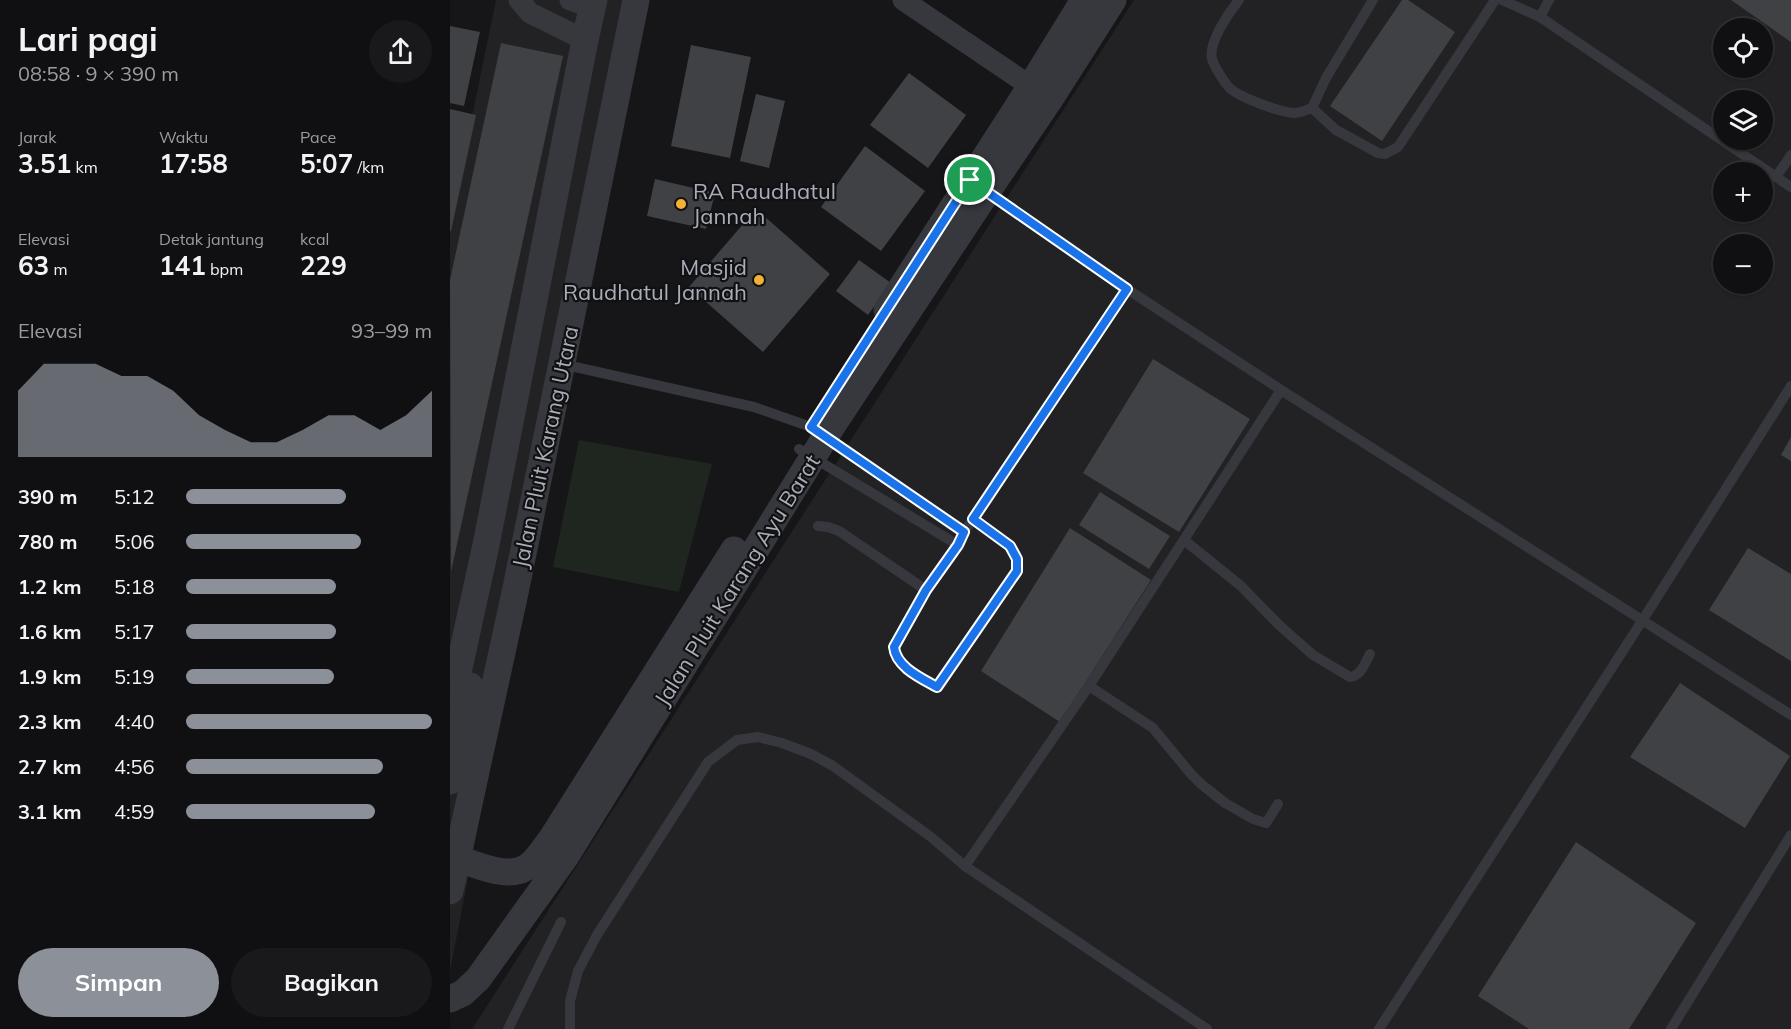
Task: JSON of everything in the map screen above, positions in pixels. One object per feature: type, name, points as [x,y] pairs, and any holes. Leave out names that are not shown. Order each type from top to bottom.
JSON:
[{"type":"street","points":[[519,0],[530,13],[585,40]]},
{"type":"street","name":"Jalan Pluit Karang Utara","points":[[450,891],[516,588],[636,0]]},
{"type":"street","points":[[903,0],[1040,93]]},
{"type":"street","name":"Jalan Pluit Karang Ayu Barat","points":[[1040,93],[1084,0]]},
{"type":"street","name":"Jalan Pluit Karang Ayu Barat","points":[[458,859],[506,872],[520,871],[534,862],[812,443],[1040,93],[1113,0]]},
{"type":"street","name":"Jalan Pluit Karang Utara","points":[[450,709],[486,545],[561,169],[585,40],[586,3]]},
{"type":"street","points":[[561,169],[593,218]]},
{"type":"street","name":"Jalan Pluit Karang Ayu Barat","points":[[450,999],[463,993],[478,979],[566,856],[812,443]]},
{"type":"street","points":[[486,545],[528,527]]},
{"type":"street","points":[[450,782],[492,583],[494,578],[507,573],[516,582],[516,588]]},
{"type":"lane","points":[[1239,0],[1215,39],[1212,58],[1224,81],[1232,90],[1260,104],[1296,113],[1312,108],[1326,78],[1373,0]]},
{"type":"lane","points":[[1312,108],[1347,137],[1378,153],[1389,152],[1398,147],[1495,0]]},
{"type":"lane","points":[[1502,0],[1540,17],[1791,187]]},
{"type":"lane","points":[[1540,17],[1549,0]]},
{"type":"lane","points":[[1776,177],[1791,155]]},
{"type":"lane","points":[[979,186],[1127,289],[1281,390],[1791,715]]},
{"type":"lane","points":[[973,519],[1010,546],[1017,559],[1017,571],[937,687],[912,673],[898,658],[894,647],[926,590],[958,545],[964,532],[1127,289]]},
{"type":"lane","points":[[562,364],[754,407],[964,532]]},
{"type":"lane","points":[[1379,1029],[1791,386]]},
{"type":"lane","points":[[965,867],[1089,686],[1281,390]]},
{"type":"lane","points":[[812,443],[958,545]]},
{"type":"lane","points":[[818,526],[839,531],[926,590]]},
{"type":"lane","points":[[1184,540],[1241,586],[1301,645],[1329,666],[1354,677],[1360,672],[1370,654]]},
{"type":"lane","points":[[1089,686],[1153,728],[1201,784],[1237,810],[1266,823],[1278,804]]},
{"type":"lane","points":[[570,1029],[570,1001],[578,971],[597,935],[708,762],[737,740],[758,737],[811,754],[833,766],[931,837],[965,867],[1207,1029]]},
{"type":"lane","points":[[1671,1029],[1791,835]]},
{"type":"lane","points":[[508,1029],[561,922]]},
{"type":"shaded area","points":[[496,0],[639,0],[450,971],[450,223]]},
{"type":"shaded area","points":[[1134,0],[1791,0],[1791,1029],[472,1029]]},
{"type":"shaded area","points":[[579,440],[712,464],[679,592],[553,567]]},
{"type":"building","points":[[1402,0],[1408,0],[1455,32],[1382,141],[1330,106]]},
{"type":"building","points":[[1731,0],[1791,0],[1791,42],[1773,29],[1773,18],[1757,18]]},
{"type":"building","points":[[450,26],[480,32],[464,106],[450,103]]},
{"type":"building","points":[[501,43],[563,56],[451,572],[450,280]]},
{"type":"building","points":[[691,45],[751,57],[730,158],[671,146]]},
{"type":"building","points":[[909,73],[966,115],[928,168],[870,125]]},
{"type":"building","points":[[756,94],[785,101],[769,168],[740,161]]},
{"type":"building","points":[[450,109],[476,115],[451,231],[450,231]]},
{"type":"building","points":[[865,146],[925,191],[881,251],[821,207]]},
{"type":"building","name":"RA Raudhatul Jannah","points":[[655,179],[715,193],[706,229],[647,216]]},
{"type":"building","name":"Masjid Raudhatul Jannah","points":[[756,209],[830,274],[763,352],[689,287]]},
{"type":"building","points":[[859,260],[891,283],[868,315],[836,291]]},
{"type":"building","points":[[1153,359],[1250,419],[1179,532],[1083,473]]},
{"type":"building","points":[[1791,437],[1791,461],[1781,455]]},
{"type":"building","points":[[1100,492],[1170,536],[1149,569],[1079,525]]},
{"type":"building","points":[[1070,528],[1151,580],[1060,722],[981,671]]},
{"type":"building","points":[[1748,548],[1791,574],[1791,661],[1709,610]]},
{"type":"building","points":[[1680,683],[1790,756],[1745,828],[1630,757]]},
{"type":"building","points":[[1576,842],[1696,923],[1629,1029],[1529,1029],[1478,996]]},
{"type":"place","name":"RA Raudhatul Jannah","points":[[681,204]]},
{"type":"place","name":"Masjid Raudhatul Jannah","points":[[759,280]]},
{"type":"route","points":[[970,180],[1127,289],[973,519],[1010,546],[1017,559],[1017,571],[937,687],[912,673],[895,655],[894,647],[926,590],[958,545],[964,532],[811,427],[970,180]]}]
